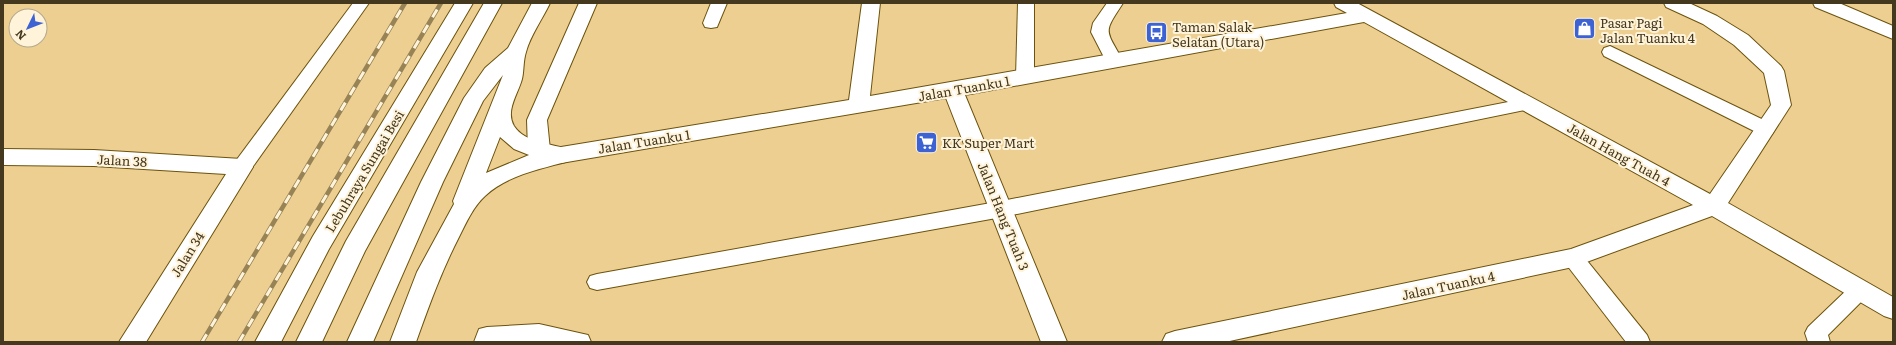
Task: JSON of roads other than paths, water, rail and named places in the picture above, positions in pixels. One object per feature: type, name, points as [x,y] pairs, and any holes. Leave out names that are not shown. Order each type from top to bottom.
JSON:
[{"type":"main road","name":"Lebuhraya Sungai Besi","points":[[268,342],[321,243],[464,3]]},
{"type":"main road","points":[[309,342],[354,248],[493,3]]},
{"type":"main road","points":[[403,342],[429,272],[458,214],[512,79],[516,52],[540,3]]},
{"type":"main road","points":[[539,150],[537,120],[588,3]]},
{"type":"main road","points":[[859,106],[871,3]]},
{"type":"main road","name":"Jalan Hang Tuah 4","points":[[1343,3],[1714,206],[1893,309]]},
{"type":"main road","points":[[1673,3],[1710,20],[1741,40],[1774,71],[1782,105],[1714,206]]},
{"type":"main road","points":[[1822,3],[1893,33]]},
{"type":"main road","name":"Jalan Tuanku 1","points":[[458,214],[477,190],[498,176],[526,164],[561,155],[953,90],[1366,16]]},
{"type":"main road","points":[[360,342],[432,182],[474,98],[492,73],[516,52]]},
{"type":"main road","name":"Jalan Hang Tuah 3","points":[[953,90],[1002,209],[1054,342]]},
{"type":"main road","points":[[500,107],[503,128],[517,141],[539,150],[561,155]]},
{"type":"main road","name":"Jalan 38","points":[[3,157],[94,158],[242,167]]},
{"type":"main road","name":"Jalan 34","points":[[132,342],[242,167]]},
{"type":"main road","name":"Jalan Tuanku 4","points":[[1175,342],[1573,258],[1714,206]]},
{"type":"lane","points":[[242,167],[361,3]]},
{"type":"lane","points":[[711,23],[719,3]]},
{"type":"lane","points":[[1025,76],[1026,3]]},
{"type":"lane","points":[[1114,61],[1099,32],[1101,23],[1115,3]]},
{"type":"lane","points":[[1610,52],[1766,129]]},
{"type":"lane","points":[[597,282],[1002,209],[1529,104]]},
{"type":"lane","points":[[1573,258],[1639,342]]},
{"type":"lane","points":[[1819,342],[1816,333],[1860,290]]},
{"type":"lane","points":[[485,342],[487,336],[539,333],[580,342]]},
{"type":"railway","points":[[202,342],[405,3]]},
{"type":"railway","points":[[239,342],[441,3]]},
{"type":"place","name":"Pasar Pagi Jalan Tuanku 4","points":[[1585,29]]},
{"type":"place","name":"Taman Salak Selatan (Utara)","points":[[1156,33]]},
{"type":"place","name":"KK Super Mart","points":[[926,142]]}]
